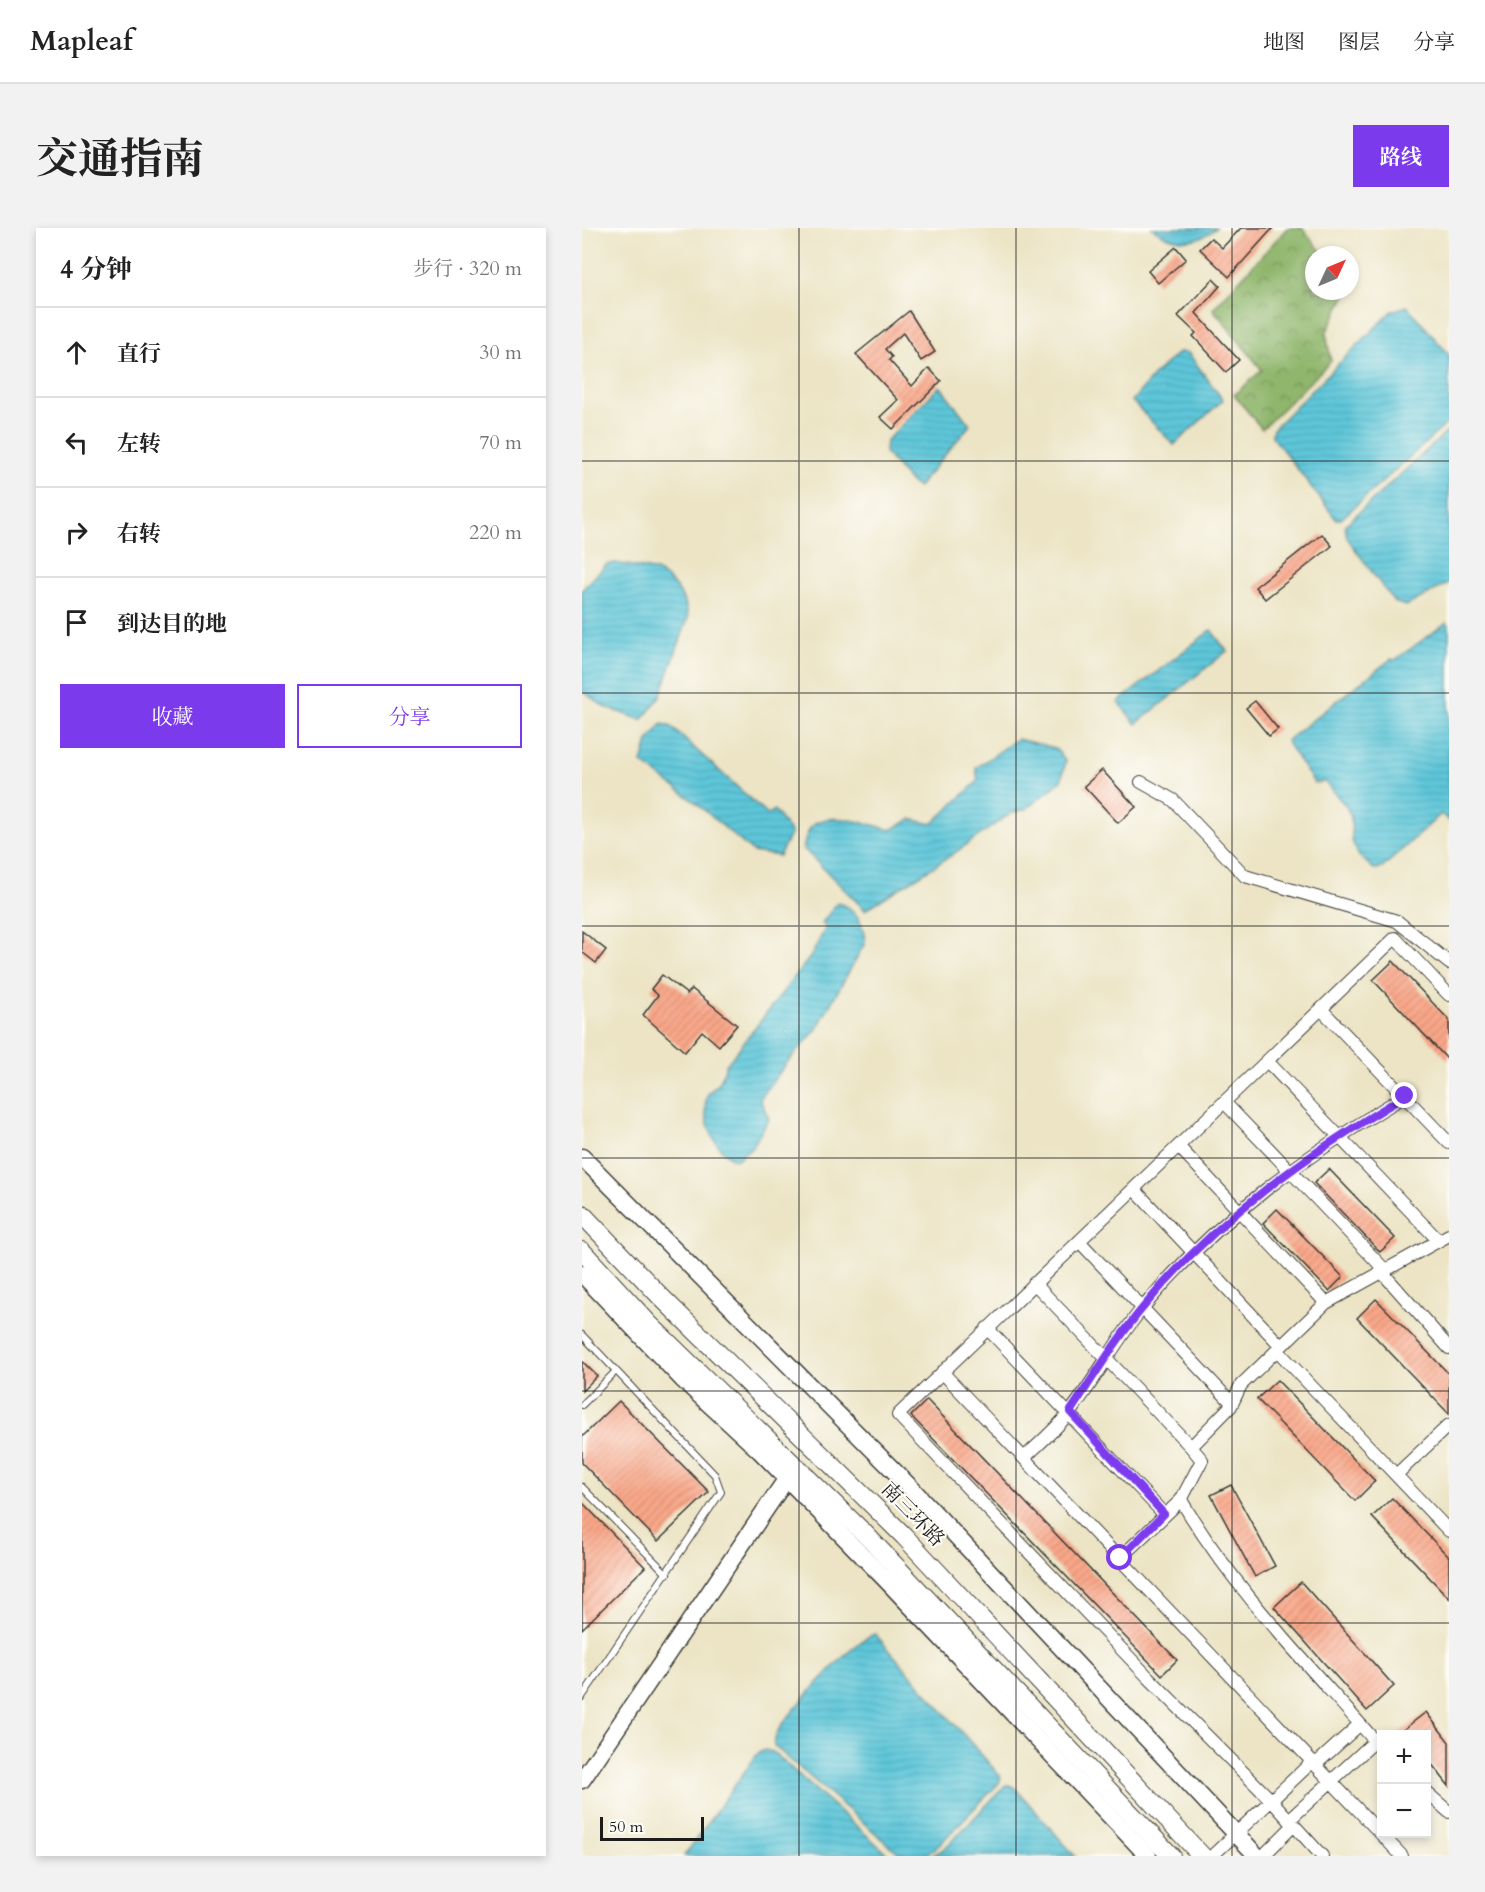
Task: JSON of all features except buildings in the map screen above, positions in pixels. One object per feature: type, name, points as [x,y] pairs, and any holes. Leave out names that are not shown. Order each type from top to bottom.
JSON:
[{"type":"main road","name":"南三环路","points":[[582,1214],[660,1296],[904,1536],[1202,1856]]},
{"type":"main road","points":[[582,1251],[650,1325],[866,1534],[1171,1856]]},
{"type":"street","points":[[1141,782],[1173,800],[1245,876],[1397,921],[1449,963]]},
{"type":"street","points":[[1322,1856],[1271,1800],[1148,1677],[898,1415],[1395,938],[1449,995]]},
{"type":"street","points":[[1321,1009],[1449,1143]]},
{"type":"street","points":[[1191,1447],[1232,1403],[1241,1385],[1326,1303],[1444,1237],[1267,1061]]},
{"type":"street","points":[[1025,1457],[1070,1412],[1143,1308],[1193,1253],[1289,1170],[1339,1135],[1405,1096]]},
{"type":"street","points":[[1224,1102],[1382,1270],[1449,1348]]},
{"type":"street","points":[[1178,1146],[1326,1303]]},
{"type":"street","points":[[582,1157],[913,1490],[1257,1856]]},
{"type":"street","points":[[1134,1189],[1449,1531]]},
{"type":"street","points":[[1079,1241],[1232,1403]]},
{"type":"street","points":[[582,1274],[682,1379],[787,1478],[1148,1856]]},
{"type":"street","points":[[1034,1283],[1202,1460],[1181,1500],[1120,1558]]},
{"type":"street","points":[[987,1328],[1070,1412],[1164,1514]]},
{"type":"street","points":[[942,1372],[1402,1856]]},
{"type":"street","points":[[1396,1475],[1449,1425]]},
{"type":"street","points":[[582,1780],[787,1478]]},
{"type":"street","points":[[1181,1500],[1256,1606],[1377,1744]]},
{"type":"street","points":[[1212,1856],[1271,1800],[1360,1724]]},
{"type":"street","points":[[1263,1856],[1331,1781],[1377,1746]]},
{"type":"street","points":[[1431,1796],[1449,1812]]},
{"type":"lane","points":[[582,1335],[715,1475],[720,1492],[716,1502],[582,1697]]},
{"type":"lane","points":[[582,1405],[616,1371]]},
{"type":"lane","points":[[582,1487],[667,1574]]},
{"type":"green space","points":[[1287,228],[1302,228],[1317,246],[1305,246],[1305,300],[1343,300],[1326,333],[1331,361],[1262,429],[1234,395],[1262,370],[1213,309]]},
{"type":"water","points":[[1152,228],[1216,228],[1200,238],[1184,240],[1168,237]]},
{"type":"water","points":[[1407,306],[1449,355],[1449,422],[1341,519],[1336,519],[1272,436],[1273,429],[1392,311]]},
{"type":"water","points":[[1179,352],[1188,353],[1223,400],[1174,445],[1132,401],[1156,373]]},
{"type":"water","points":[[940,386],[970,425],[918,487],[910,482],[885,452],[886,441]]},
{"type":"water","points":[[1449,430],[1449,583],[1406,606],[1394,602],[1347,538],[1345,525]]},
{"type":"water","points":[[616,563],[658,572],[679,592],[686,605],[688,618],[660,697],[642,720],[605,707],[582,691],[582,590],[606,565]]},
{"type":"water","points":[[1446,623],[1449,625],[1449,821],[1441,814],[1382,868],[1374,869],[1359,856],[1352,841],[1351,817],[1346,806],[1325,782],[1314,783],[1286,741],[1391,659],[1395,660]]},
{"type":"water","points":[[1211,630],[1227,651],[1136,724],[1118,702]]},
{"type":"water","points":[[662,724],[670,726],[768,815],[774,810],[791,833],[779,856],[753,852],[696,803],[642,763],[648,741]]},
{"type":"water","points":[[1017,739],[1055,748],[1066,761],[1061,781],[1026,809],[1011,813],[952,855],[865,910],[803,848],[809,830],[815,823],[824,820],[847,820],[891,830],[911,819],[932,824],[978,781],[976,768]]},
{"type":"water","points":[[837,903],[849,908],[858,917],[865,943],[816,1030],[785,1065],[760,1099],[769,1119],[752,1147],[736,1160],[722,1150],[711,1133],[706,1114],[707,1096],[719,1083],[726,1065],[811,956],[826,927],[822,923]]},
{"type":"water","points":[[875,1634],[1001,1777],[999,1783],[935,1849],[923,1856],[900,1854],[774,1746],[777,1733],[783,1723],[808,1694],[854,1648]]},
{"type":"water","points":[[765,1750],[773,1752],[890,1856],[684,1856],[758,1753]]},
{"type":"water","points":[[1005,1786],[1014,1787],[1075,1856],[932,1856],[945,1848]]},
{"type":"route","points":[[1120,1558],[1164,1514],[1070,1412],[1145,1305],[1193,1253],[1289,1170],[1339,1135],[1405,1096]]}]
